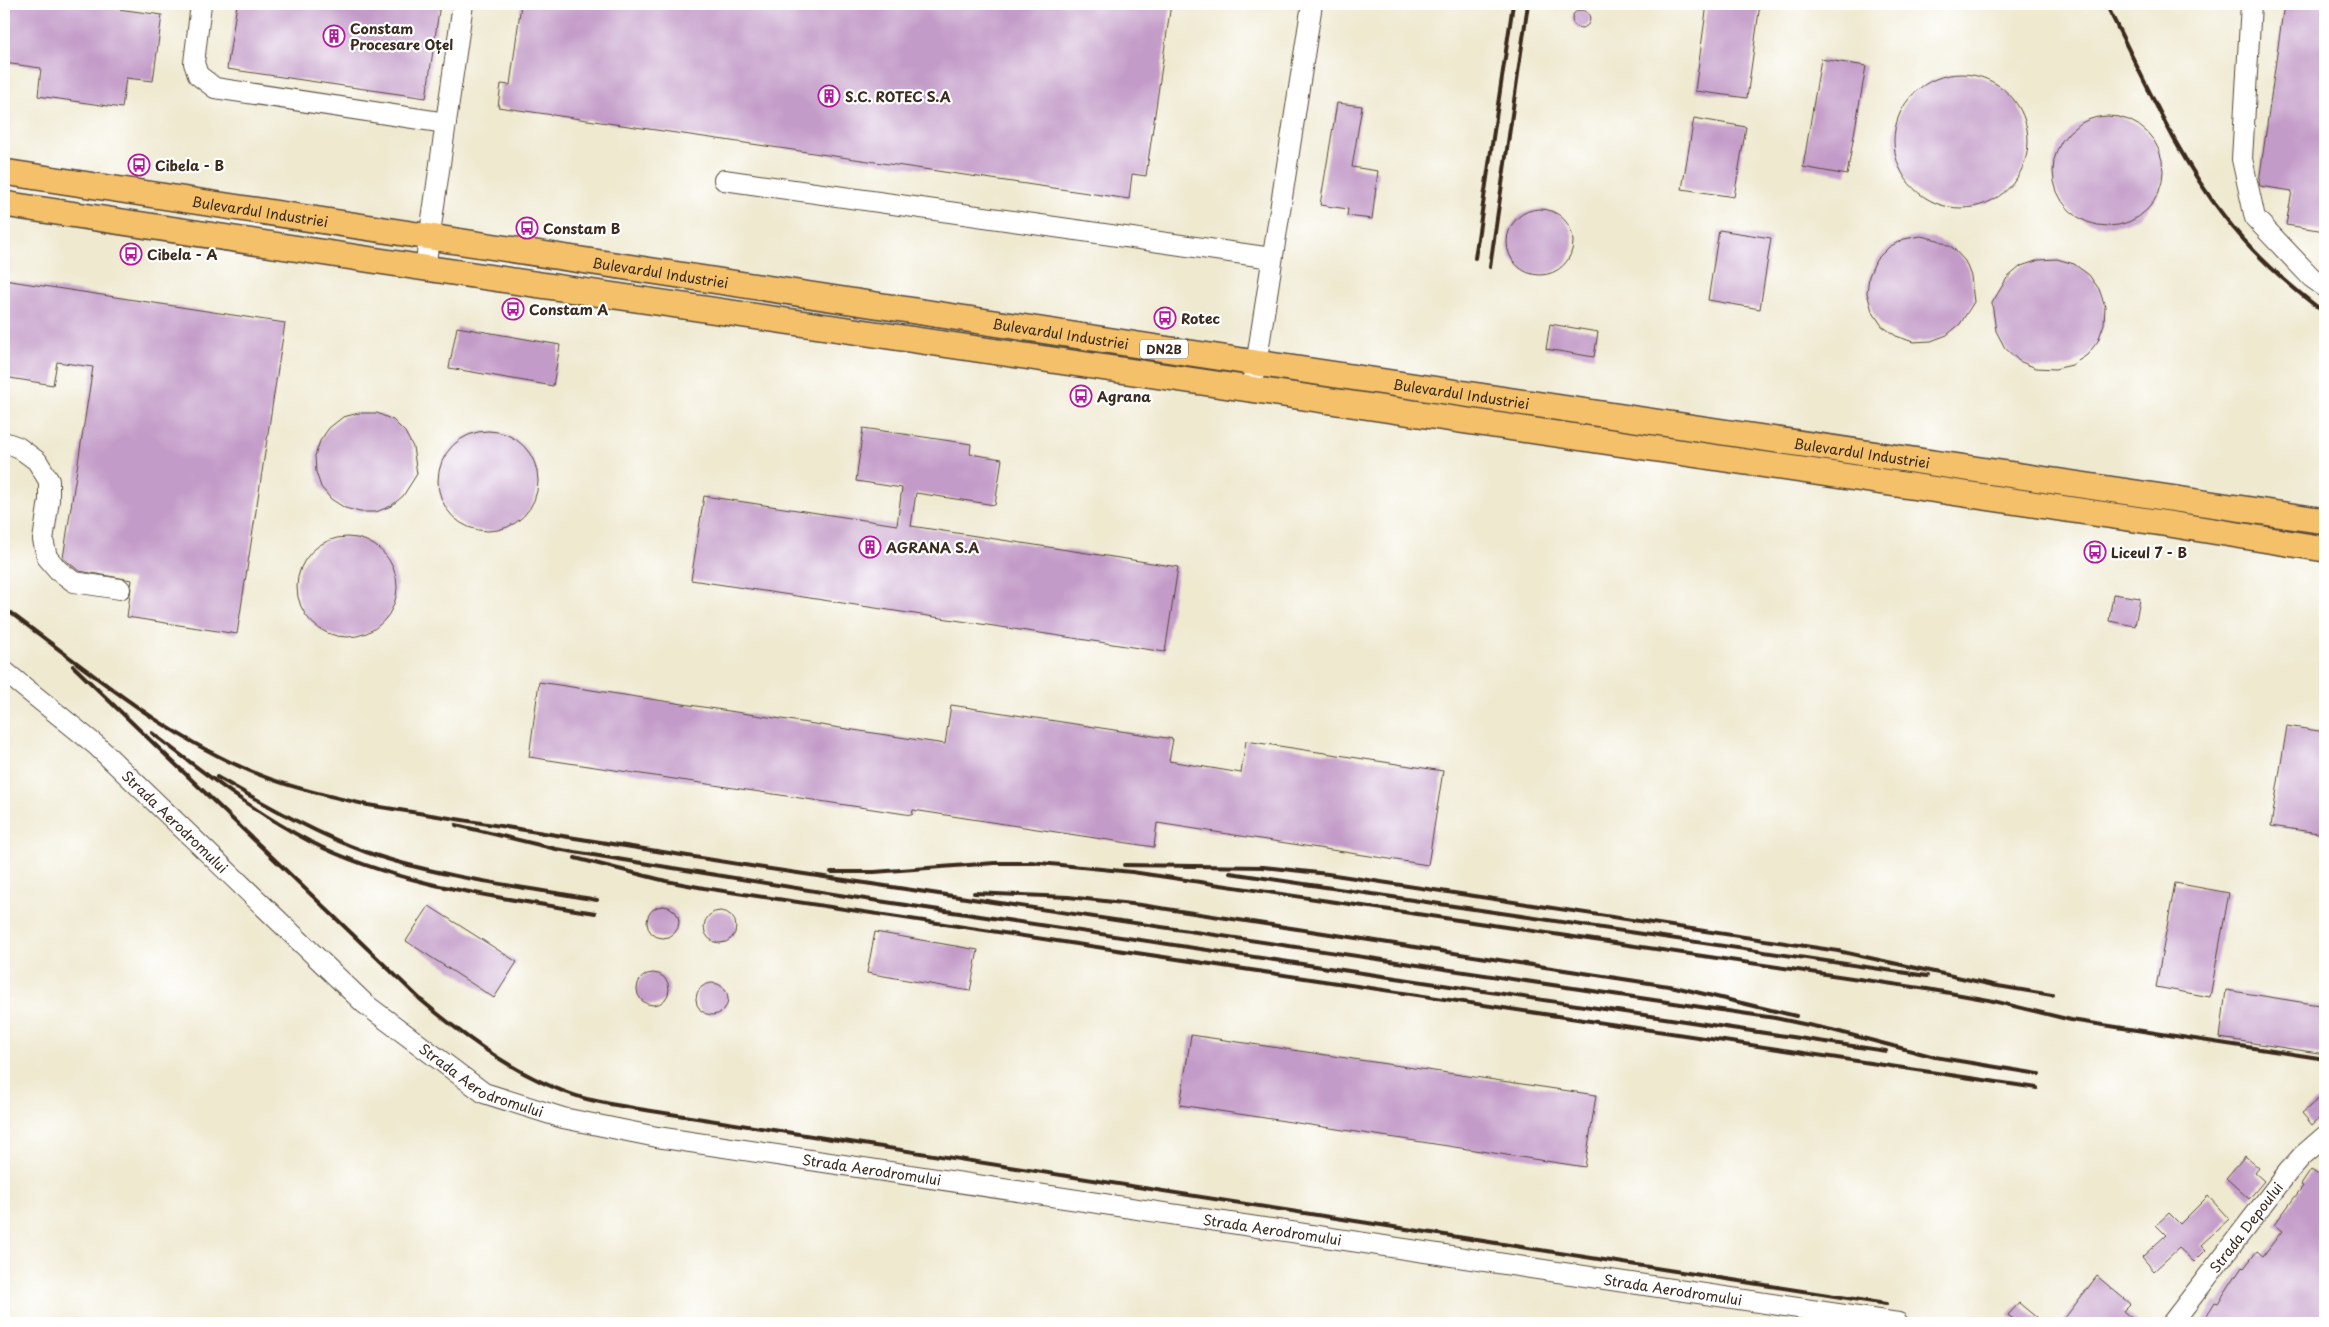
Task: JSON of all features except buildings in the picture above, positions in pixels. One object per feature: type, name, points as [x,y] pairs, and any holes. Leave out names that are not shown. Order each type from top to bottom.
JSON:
[{"type":"main road","name":"Bulevardul Industriei","points":[[4,172],[430,239],[2325,521]]},
{"type":"main road","name":"Bulevardul Industriei","points":[[4,204],[425,268],[2159,522],[2325,549]]},
{"type":"street","points":[[201,4],[194,63],[198,75],[215,88],[446,123]]},
{"type":"street","points":[[425,268],[463,4]]},
{"type":"street","points":[[1252,389],[1312,4]]},
{"type":"street","points":[[2251,4],[2242,159],[2256,218],[2311,277],[2325,287]]},
{"type":"street","points":[[724,180],[1272,258]]},
{"type":"street","points":[[4,442],[18,448],[37,461],[49,481],[49,500],[43,540],[47,557],[58,570],[74,582],[120,589]]},
{"type":"street","name":"Strada Aerodromului","points":[[4,671],[97,746],[365,1004],[484,1093],[563,1118],[657,1138],[1898,1323]]},
{"type":"street","name":"Strada Depoului","points":[[2172,1323],[2288,1172],[2324,1138]]},
{"type":"railway","points":[[1475,258],[1513,4]]},
{"type":"railway","points":[[1490,267],[1528,4]]},
{"type":"railway","points":[[2106,4],[2160,113],[2206,192],[2235,230],[2259,256],[2284,280],[2325,313]]},
{"type":"railway","points":[[4,608],[129,702],[195,744],[229,762],[278,782],[368,805],[757,867],[1775,1018],[1832,1030],[1935,1057],[2039,1074]]},
{"type":"railway","points":[[73,666],[421,1000],[477,1044],[518,1070],[539,1081],[583,1098],[639,1109],[1886,1304]]},
{"type":"railway","points":[[152,733],[228,790],[268,817],[309,841],[343,856],[377,869],[449,888],[595,913]]},
{"type":"railway","points":[[217,777],[309,827],[366,852],[393,861],[450,875],[597,900]]},
{"type":"railway","points":[[456,825],[556,849],[852,897],[1886,1051]]},
{"type":"railway","points":[[575,858],[666,881],[704,888],[2037,1088]]},
{"type":"railway","points":[[1030,862],[1132,872],[1927,989],[1989,1000],[2071,1020],[2325,1059]]},
{"type":"railway","points":[[831,872],[874,872],[995,863],[1036,863]]},
{"type":"railway","points":[[1124,865],[1263,867],[1328,874],[1838,951],[1998,986]]},
{"type":"railway","points":[[1230,873],[1927,976]]},
{"type":"railway","points":[[974,893],[1068,897],[1141,905],[1675,987],[1796,1016]]},
{"type":"railway","points":[[1992,985],[2052,995]]},
{"type":"place","name":"Constam Procesare Oțel","points":[[334,36]]},
{"type":"place","name":"S.C. ROTEC S.A","points":[[829,96]]},
{"type":"place","name":"Cibela - B","points":[[139,165]]},
{"type":"place","name":"Constam B","points":[[527,228]]},
{"type":"place","name":"Cibela - A","points":[[131,254]]},
{"type":"place","name":"Constam A","points":[[513,309]]},
{"type":"place","name":"Rotec","points":[[1165,318]]},
{"type":"place","name":"Agrana","points":[[1081,396]]},
{"type":"place","name":"AGRANA S.A","points":[[870,547]]},
{"type":"place","name":"Liceul 7 - B","points":[[2095,552]]}]
